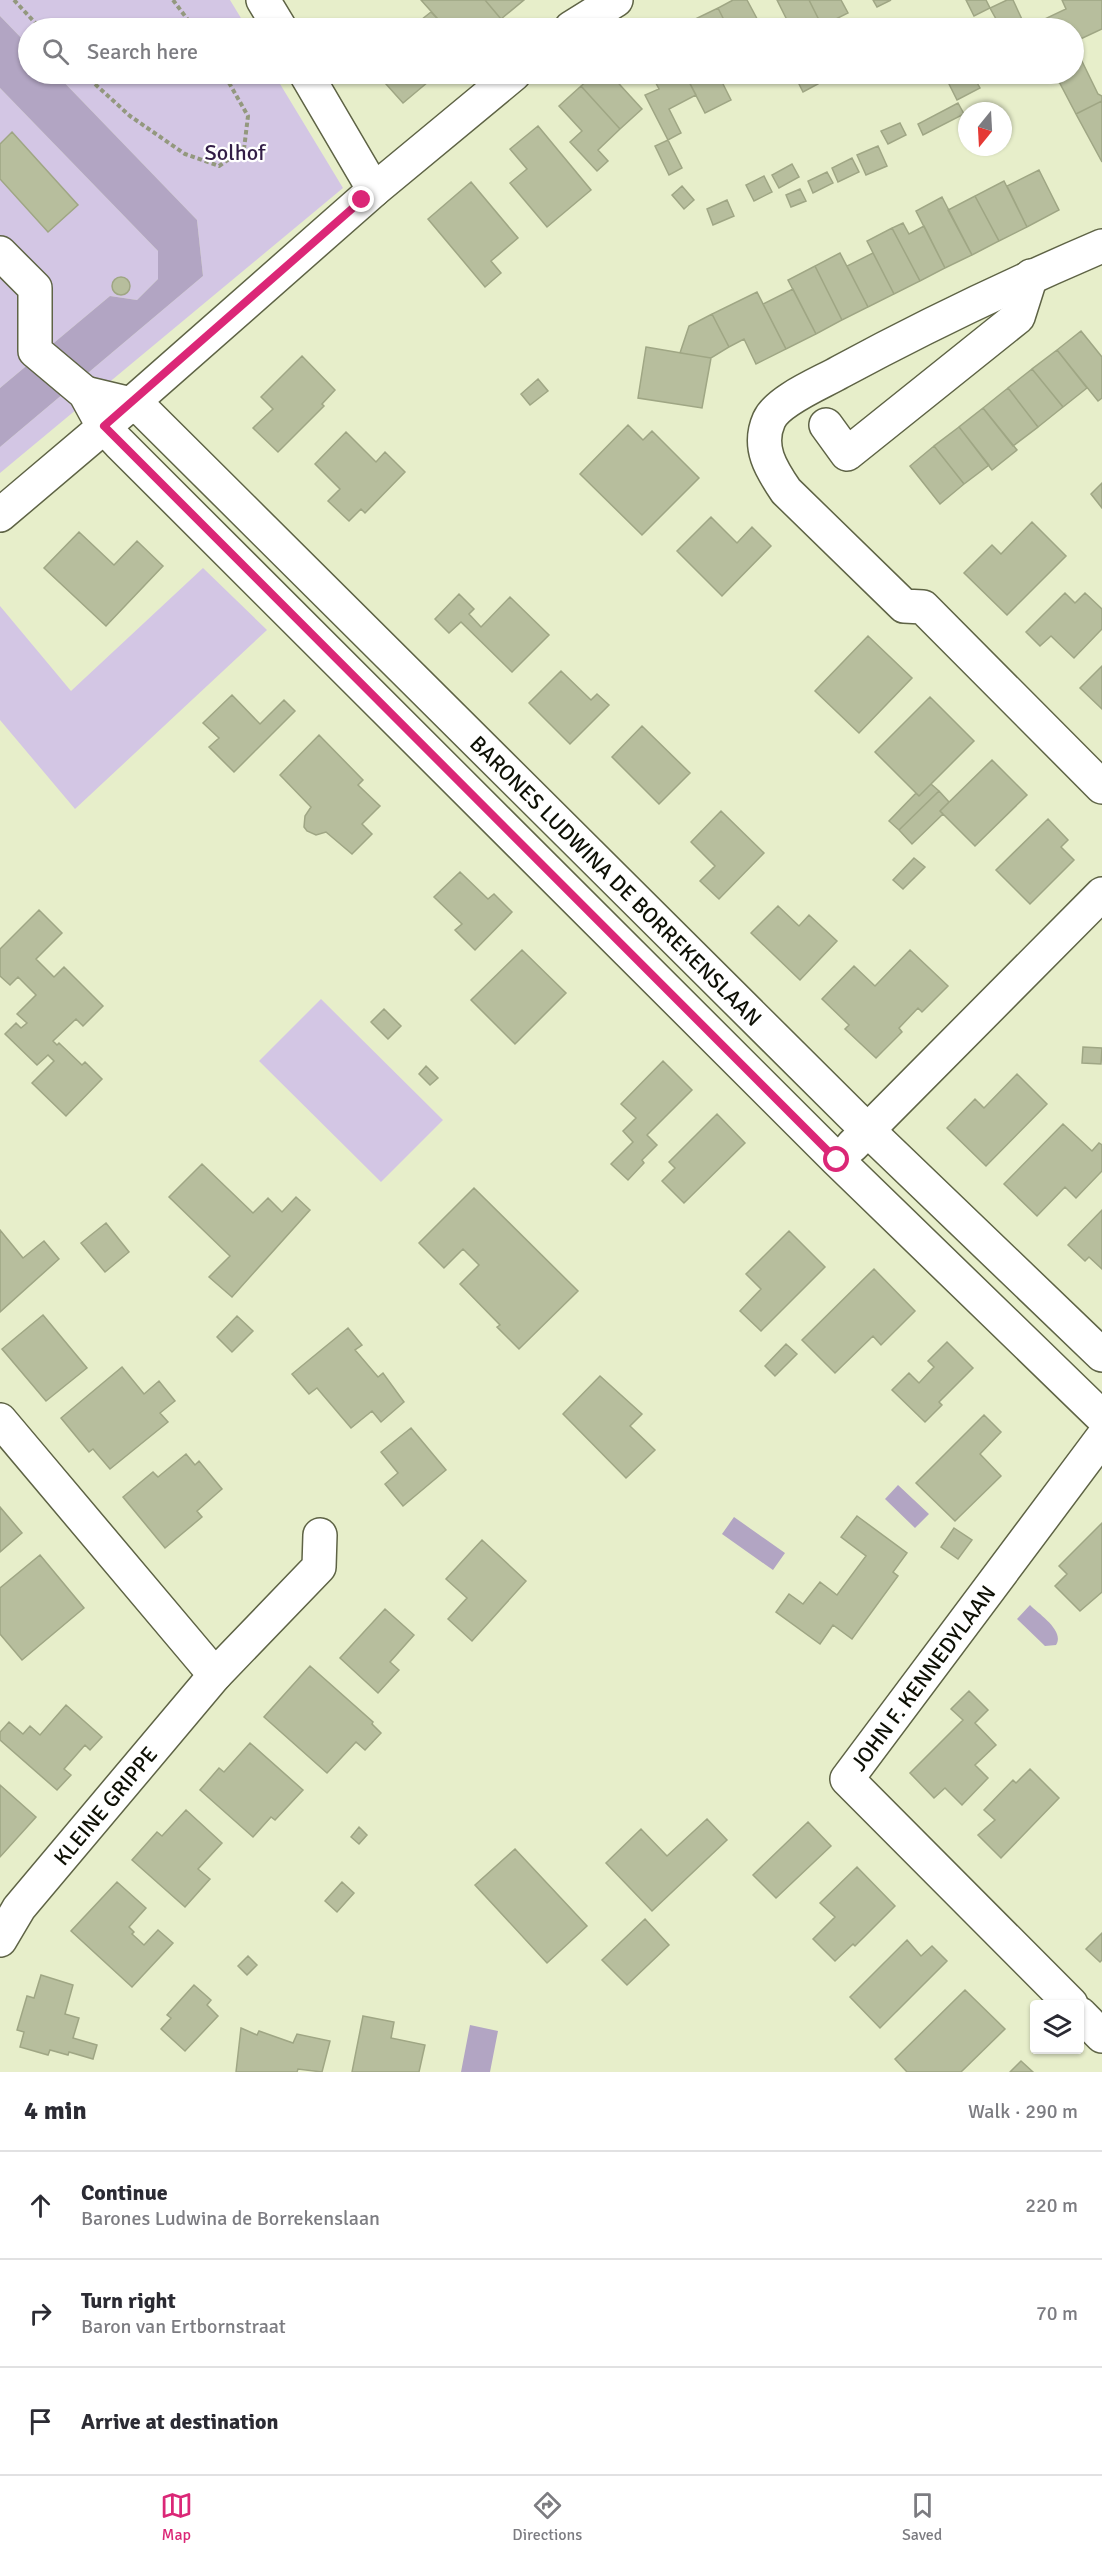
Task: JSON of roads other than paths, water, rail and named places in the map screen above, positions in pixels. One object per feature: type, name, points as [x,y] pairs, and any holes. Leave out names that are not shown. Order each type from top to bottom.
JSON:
[{"type":"street","points":[[264,0],[274,18]]},
{"type":"street","points":[[587,18],[616,0]]},
{"type":"street","points":[[312,84],[374,190]]},
{"type":"street","points":[[0,515],[131,404],[374,190],[501,84]]},
{"type":"street","points":[[1102,246],[1031,276],[886,347],[785,402],[769,419],[763,448],[771,470],[786,490],[904,606],[923,608],[1102,787]]},
{"type":"street","points":[[0,254],[35,288],[35,351],[81,389],[131,404]]},
{"type":"street","points":[[826,425],[847,454],[1018,317],[1031,276]]},
{"type":"street","name":"BARONES LUDWINA DE BORREKENSLAAN","points":[[81,389],[104,426],[837,1160],[1102,1417]]},
{"type":"street","name":"BARONES LUDWINA DE BORREKENSLAAN","points":[[131,404],[144,411],[156,422],[868,1130],[1102,1355]]},
{"type":"street","points":[[837,1160],[1102,894]]},
{"type":"street","points":[[0,1420],[215,1675]]},
{"type":"street","name":"JOHN F. KENNEDYLAAN","points":[[1067,2000],[847,1779],[1102,1438]]},
{"type":"street","name":"KLEINE GRIPPE","points":[[0,1940],[19,1908],[215,1675],[319,1567],[320,1535]]},
{"type":"street","points":[[1084,2018],[1102,2036]]},
{"type":"park label","name":"Solhof","points":[[235,152]]}]
